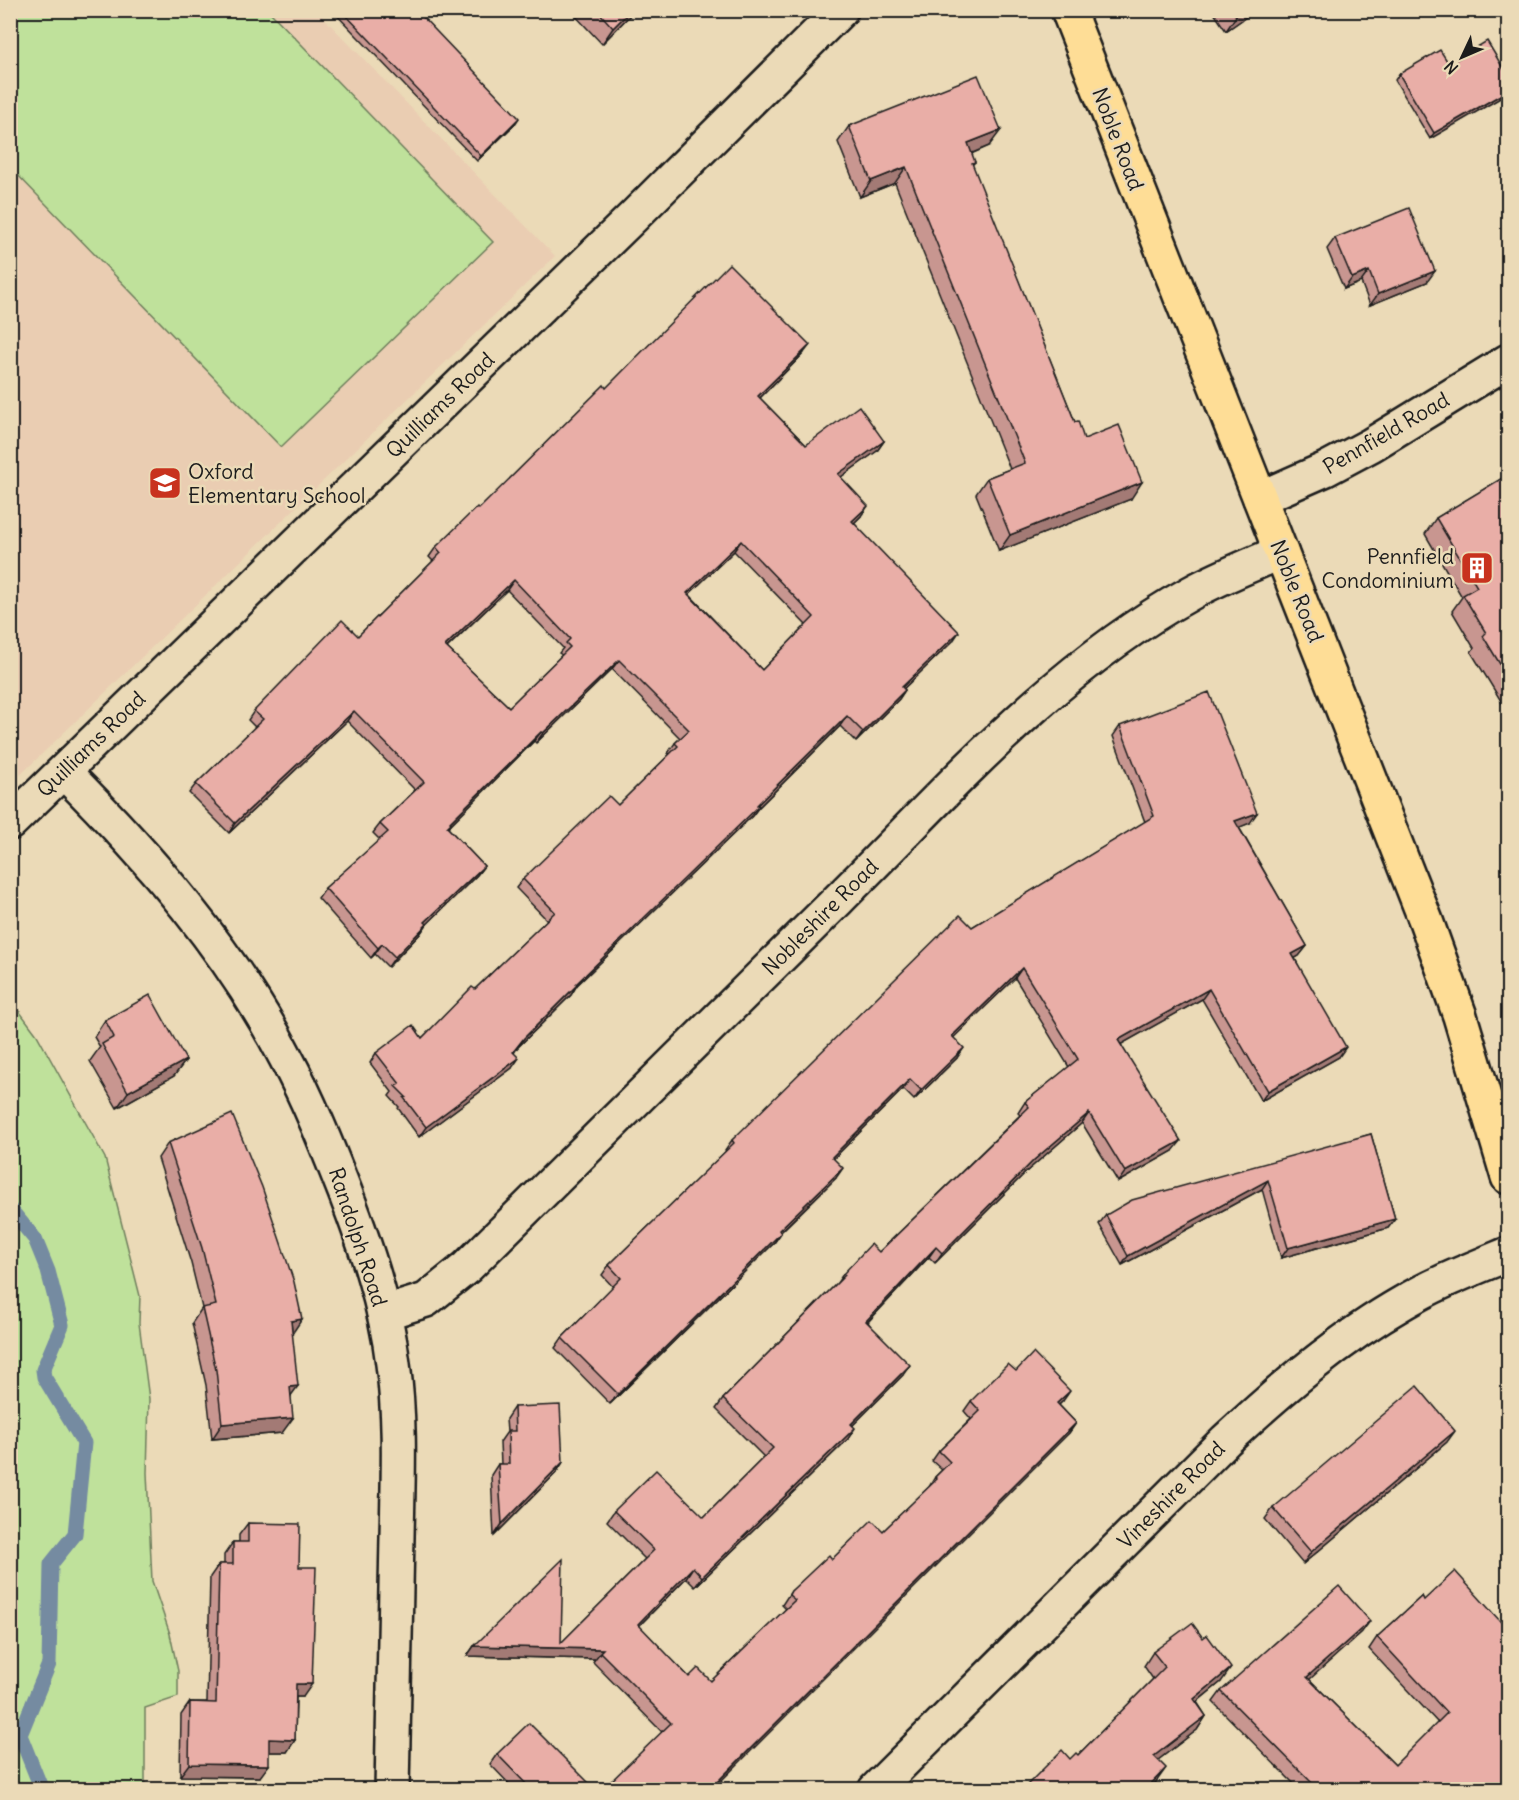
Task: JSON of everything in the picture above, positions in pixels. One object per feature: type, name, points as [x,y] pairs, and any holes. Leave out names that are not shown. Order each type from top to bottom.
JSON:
[{"type":"main road","name":"Noble Road","points":[[1068,10],[1426,921],[1460,1016],[1509,1177]]},
{"type":"street","name":"Quilliams Road","points":[[10,823],[633,217],[841,10]]},
{"type":"street","name":"Pennfield Road","points":[[1260,498],[1326,470],[1509,361]]},
{"type":"street","name":"Nobleshire Road","points":[[384,1313],[426,1300],[467,1267],[1047,694],[1117,640],[1191,593],[1281,552]]},
{"type":"street","name":"Randolph Road","points":[[64,772],[132,842],[208,934],[243,984],[299,1084],[328,1148],[366,1249],[384,1313],[393,1362],[399,1437],[392,1790]]},
{"type":"street","name":"Vineshire Road","points":[[875,1790],[1218,1448],[1273,1398],[1327,1354],[1403,1302],[1437,1284],[1509,1254]]},
{"type":"shaded area","name":"Oxford Elementary School","points":[[11,11],[317,11],[555,256],[11,784]]},
{"type":"green space","points":[[11,10],[269,11],[493,242],[281,447],[11,168]]},
{"type":"green space","points":[[11,1000],[37,1035],[105,1158],[140,1296],[139,1323],[149,1399],[147,1473],[152,1581],[170,1634],[178,1671],[178,1697],[145,1708],[145,1789],[11,1789]]},
{"type":"building","points":[[341,10],[416,10],[519,118],[481,156]]},
{"type":"building","points":[[597,10],[631,10],[613,28]]},
{"type":"building","points":[[1232,10],[1245,10],[1236,16]]},
{"type":"building","points":[[1487,41],[1509,78],[1509,90],[1434,133],[1399,74],[1440,50],[1449,64]]},
{"type":"building","points":[[978,75],[1001,130],[968,143],[975,162],[972,163],[1075,422],[1078,421],[1084,439],[1119,425],[1142,482],[1010,535],[987,478],[1025,463],[906,167],[871,181],[849,126]]},
{"type":"building","points":[[1409,208],[1435,271],[1378,294],[1369,271],[1352,278],[1335,238]]},
{"type":"building","points":[[729,264],[810,345],[758,396],[806,445],[859,406],[884,441],[838,474],[868,506],[852,521],[959,632],[902,687],[905,690],[863,732],[847,716],[524,1038],[513,1052],[519,1058],[426,1127],[404,1098],[406,1097],[395,1086],[400,1084],[376,1053],[413,1025],[422,1038],[472,987],[475,989],[555,912],[523,879],[609,796],[618,805],[678,746],[675,743],[689,730],[619,660],[543,733],[541,732],[450,822],[447,827],[484,866],[425,922],[427,924],[395,957],[382,944],[378,948],[325,888],[388,832],[380,824],[424,782],[354,711],[235,823],[196,784],[263,719],[254,711],[342,620],[358,636],[441,553],[436,547],[477,507],[479,509],[604,385],[606,388]],"holes":[[[741,541],[814,617],[762,670],[687,593]],[[514,580],[570,639],[566,643],[570,647],[509,707],[445,646]]]},
{"type":"building","name":"Pennfield Condominium","points":[[1509,474],[1509,679],[1483,636],[1486,633],[1463,595],[1477,587],[1436,518]]},
{"type":"building","points":[[1209,692],[1257,813],[1235,821],[1307,946],[1292,954],[1346,1047],[1268,1091],[1209,989],[1118,1040],[1181,1141],[1125,1172],[1089,1113],[1034,1160],[942,1253],[936,1247],[866,1321],[910,1365],[851,1424],[855,1428],[702,1577],[693,1567],[638,1624],[689,1677],[698,1668],[711,1681],[795,1600],[789,1595],[791,1591],[829,1555],[832,1559],[872,1520],[883,1531],[937,1479],[935,1477],[950,1462],[939,1451],[980,1411],[971,1401],[1008,1364],[1016,1371],[1033,1353],[1070,1391],[1057,1403],[1076,1423],[709,1790],[602,1790],[671,1723],[600,1652],[603,1649],[474,1646],[563,1559],[561,1643],[654,1550],[614,1511],[656,1470],[704,1517],[773,1448],[723,1399],[845,1275],[843,1274],[871,1244],[879,1252],[1029,1107],[1025,1102],[1078,1059],[1022,968],[952,1036],[964,1048],[921,1090],[910,1079],[832,1157],[843,1168],[779,1230],[781,1233],[618,1394],[562,1338],[621,1278],[609,1265],[734,1143],[732,1140],[960,915],[972,927],[1154,816],[1120,726]]},
{"type":"building","points":[[150,995],[186,1060],[128,1092],[102,1044],[114,1037],[105,1020]]},
{"type":"building","points":[[232,1114],[262,1187],[294,1282],[302,1319],[291,1321],[298,1386],[290,1387],[293,1418],[222,1424],[216,1370],[202,1308],[216,1305],[202,1248],[168,1143]]},
{"type":"building","points":[[1371,1134],[1395,1219],[1288,1248],[1268,1180],[1128,1256],[1106,1215],[1132,1200]]},
{"type":"building","points":[[1417,1386],[1455,1431],[1311,1552],[1273,1508]]},
{"type":"building","points":[[560,1405],[563,1462],[502,1524],[498,1464],[509,1464],[508,1431],[515,1431],[514,1407]]},
{"type":"building","points":[[248,1523],[300,1524],[299,1567],[316,1567],[312,1684],[296,1684],[295,1740],[269,1739],[269,1765],[189,1764],[190,1702],[216,1703],[219,1564],[233,1564],[233,1542],[248,1542]]},
{"type":"building","points":[[1455,1571],[1509,1631],[1508,1790],[1319,1790],[1221,1691],[1339,1586],[1370,1621],[1307,1677],[1395,1765],[1447,1713],[1377,1637],[1422,1596],[1424,1600]]},
{"type":"building","points":[[1192,1623],[1203,1638],[1207,1635],[1231,1668],[1194,1699],[1206,1716],[1154,1756],[1166,1768],[1145,1790],[1022,1790],[1062,1750],[1070,1759],[1076,1753],[1078,1755],[1165,1667],[1153,1652]]},
{"type":"building","points":[[529,1723],[596,1790],[532,1790],[497,1754]]},
{"type":"waterway","points":[[10,1209],[35,1239],[48,1271],[62,1325],[43,1370],[44,1377],[84,1443],[75,1534],[51,1564],[49,1664],[20,1735],[42,1790]]},
{"type":"place","name":"Oxford Elementary School","points":[[165,483]]},
{"type":"place","name":"Pennfield Condominium","points":[[1477,568]]}]
